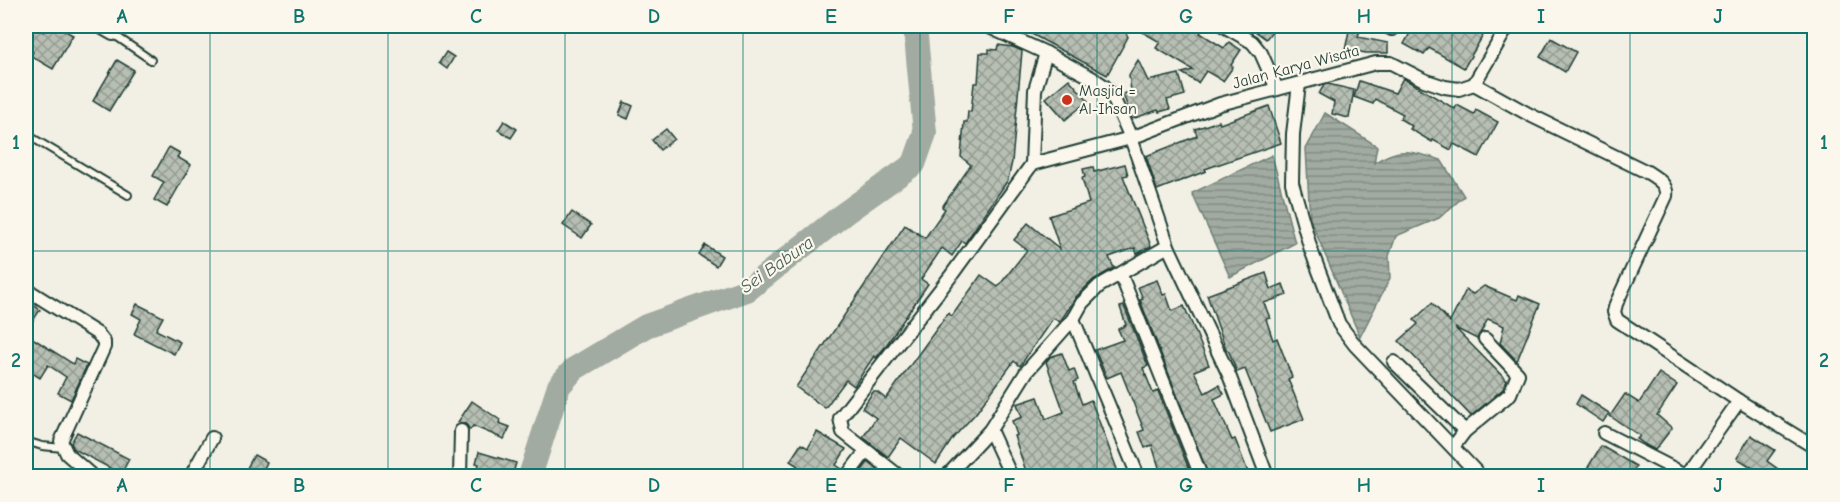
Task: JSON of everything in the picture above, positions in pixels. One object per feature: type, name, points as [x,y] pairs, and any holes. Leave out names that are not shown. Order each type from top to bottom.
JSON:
[{"type":"street","points":[[99,26],[116,30]]},
{"type":"street","points":[[987,26],[1046,53],[1104,86],[1115,102],[1131,138],[1168,246],[1229,375],[1267,477]]},
{"type":"street","points":[[1224,26],[1252,42],[1261,53],[1276,89]]},
{"type":"street","points":[[1386,26],[1394,29],[1396,26]]},
{"type":"street","points":[[1508,26],[1474,84],[1530,115],[1647,172],[1662,183],[1667,190],[1616,304],[1615,317],[1620,324],[1815,447]]},
{"type":"street","points":[[899,477],[843,432],[840,418],[950,277],[1032,164],[1035,90],[1046,53]]},
{"type":"street","name":"Jalan Karya Wisata","points":[[1032,164],[1131,138],[1221,104],[1366,65],[1391,63],[1424,80],[1445,87],[1460,89],[1474,84]]},
{"type":"street","points":[[1299,84],[1293,134],[1292,183],[1311,250],[1339,324],[1355,345],[1480,477]]},
{"type":"street","points":[[947,477],[990,430],[1027,371],[1073,320],[1082,303],[1100,286],[1168,246]]},
{"type":"street","points":[[1121,275],[1202,477]]},
{"type":"street","points":[[26,289],[98,334],[104,342],[104,347],[61,441],[63,448],[92,477]]},
{"type":"street","points":[[1073,320],[1138,477]]},
{"type":"street","points":[[1452,447],[1465,431],[1510,394],[1518,374],[1485,339]]},
{"type":"street","points":[[1394,362],[1465,431]]},
{"type":"street","points":[[1604,433],[1687,476],[1739,401]]},
{"type":"street","points":[[990,430],[1011,477]]},
{"type":"street","points":[[460,477],[461,431]]},
{"type":"street","points":[[191,477],[212,438]]},
{"type":"street","points":[[847,477],[866,451]]},
{"type":"lane","points":[[116,30],[151,60]]},
{"type":"lane","points":[[26,134],[128,195]]},
{"type":"lane","points":[[26,441],[42,446],[63,448]]},
{"type":"shaded area","points":[[1325,113],[1377,146],[1374,163],[1383,157],[1400,152],[1415,153],[1441,160],[1464,196],[1439,218],[1396,236],[1389,256],[1390,278],[1360,337],[1310,219],[1306,149]]},
{"type":"shaded area","points":[[1272,155],[1295,243],[1230,277],[1192,193]]},
{"type":"building","points":[[26,26],[44,32],[48,26],[56,26],[73,35],[53,69],[31,56],[33,52],[26,48]]},
{"type":"building","points":[[1017,26],[1123,26],[1128,37],[1107,75]]},
{"type":"building","points":[[1132,26],[1205,26],[1200,33],[1224,48],[1229,42],[1241,50],[1223,81],[1206,71],[1198,83],[1182,73],[1193,70],[1156,48],[1160,42]]},
{"type":"building","points":[[1248,26],[1276,26],[1266,39]]},
{"type":"building","points":[[1350,26],[1361,26],[1358,37],[1388,43],[1388,53],[1355,51],[1354,57],[1344,55]]},
{"type":"building","points":[[1414,26],[1486,26],[1483,31],[1485,32],[1464,68],[1429,48],[1424,55],[1404,44]]},
{"type":"building","points":[[1551,38],[1576,52],[1565,72],[1540,57]]},
{"type":"building","points":[[998,45],[1022,51],[1012,162],[1008,180],[965,243],[962,241],[952,256],[942,248],[921,279],[928,284],[885,347],[876,358],[874,356],[854,386],[846,380],[825,408],[796,387],[905,225],[925,238],[945,209],[942,207],[971,165],[961,157],[964,122],[967,122],[968,111],[971,112],[974,83],[978,83],[980,53],[989,53],[989,49],[997,50]]},
{"type":"building","points":[[446,52],[454,57],[447,69],[439,63]]},
{"type":"building","points":[[117,60],[134,70],[109,111],[93,101]]},
{"type":"building","points":[[1138,60],[1148,81],[1179,74],[1185,95],[1167,100],[1170,109],[1159,112],[1158,110],[1132,119],[1123,94],[1131,91],[1129,75]]},
{"type":"building","points":[[1403,78],[1455,109],[1457,105],[1474,114],[1476,110],[1498,122],[1479,157],[1454,144],[1451,150],[1433,140],[1432,142],[1410,129],[1412,126],[1400,119],[1403,114],[1375,99],[1373,104],[1354,97],[1359,81],[1395,93]]},
{"type":"building","name":"Masjid = Al-Ihsan","points":[[1069,79],[1088,101],[1065,120],[1046,98]]},
{"type":"building","points":[[1324,85],[1354,90],[1349,118],[1332,114],[1334,102],[1319,94]]},
{"type":"building","points":[[624,102],[633,106],[628,119],[619,115]]},
{"type":"building","points":[[1269,106],[1281,143],[1205,169],[1206,171],[1157,190],[1146,156],[1197,136],[1195,129],[1219,121],[1220,124]]},
{"type":"building","points":[[504,121],[517,129],[511,138],[498,130]]},
{"type":"building","points":[[666,129],[674,139],[660,150],[652,140]]},
{"type":"building","points":[[169,147],[180,153],[177,157],[191,165],[167,207],[154,200],[164,182],[153,176]]},
{"type":"building","points":[[1125,164],[1128,175],[1123,176],[1151,246],[1137,254],[1135,248],[1109,257],[1114,268],[1093,280],[1076,297],[1060,322],[1053,318],[1020,366],[1014,361],[976,413],[953,438],[936,464],[901,438],[888,457],[863,437],[876,418],[862,408],[873,392],[877,392],[886,399],[948,313],[952,316],[981,275],[998,287],[1027,250],[1014,240],[1028,223],[1060,249],[1049,216],[1089,203],[1082,178],[1085,177],[1083,169],[1093,167],[1094,172]]},
{"type":"building","points":[[572,212],[591,225],[582,238],[563,225]]},
{"type":"building","points":[[705,245],[722,256],[716,266],[699,255]]},
{"type":"building","points":[[1266,273],[1271,289],[1283,284],[1287,295],[1264,303],[1270,318],[1266,319],[1273,340],[1277,338],[1292,377],[1288,379],[1304,419],[1270,432],[1245,369],[1237,372],[1226,349],[1207,295]]},
{"type":"building","points":[[1157,280],[1163,295],[1166,294],[1172,311],[1184,306],[1209,365],[1194,371],[1205,393],[1219,385],[1224,394],[1214,399],[1232,440],[1235,439],[1250,477],[1209,477],[1140,300],[1143,299],[1138,287]]},
{"type":"building","points":[[1484,286],[1517,300],[1519,295],[1540,304],[1517,361],[1500,343],[1504,326],[1488,319],[1477,339],[1455,328],[1507,381],[1503,389],[1471,416],[1399,341],[1418,324],[1414,320],[1432,303],[1450,322],[1466,290],[1473,294]]},
{"type":"building","points":[[26,300],[40,310],[26,331]]},
{"type":"building","points":[[137,304],[163,317],[156,330],[180,342],[174,354],[134,334],[141,319],[132,314]]},
{"type":"building","points":[[1124,306],[1148,366],[1143,368],[1153,393],[1158,391],[1192,477],[1162,477],[1152,445],[1145,448],[1139,432],[1144,430],[1121,372],[1107,378],[1095,350],[1123,340],[1118,329],[1126,325],[1120,307]]},
{"type":"building","points":[[26,334],[73,364],[75,359],[87,365],[71,400],[58,393],[66,377],[48,365],[40,378],[26,369]]},
{"type":"building","points":[[1062,353],[1069,371],[1074,369],[1078,380],[1074,382],[1082,404],[1091,400],[1120,477],[1028,477],[1014,436],[1017,435],[1012,421],[1022,417],[1017,404],[1038,397],[1046,419],[1064,412],[1046,362],[1050,357]]},
{"type":"building","points":[[1659,373],[1677,385],[1657,415],[1672,428],[1655,450],[1637,439],[1640,436],[1610,416],[1625,394],[1639,403]]},
{"type":"building","points":[[1581,395],[1609,413],[1603,422],[1576,404]]},
{"type":"building","points":[[472,401],[500,420],[499,423],[510,427],[504,439],[473,426],[470,430],[466,424],[458,422]]},
{"type":"building","points":[[77,432],[129,459],[121,474],[74,449],[71,443]]},
{"type":"building","points":[[817,432],[846,449],[836,465],[842,469],[839,477],[792,477],[798,466],[790,461],[801,444],[808,448]]},
{"type":"building","points":[[1751,435],[1775,450],[1767,461],[1789,477],[1767,477],[1737,458]]},
{"type":"building","points":[[1601,446],[1636,466],[1630,477],[1582,477]]},
{"type":"building","points":[[479,452],[516,463],[512,477],[476,477]]},
{"type":"building","points":[[254,455],[267,462],[260,477],[246,470]]},
{"type":"building","points":[[868,462],[878,470],[874,477],[857,477]]},
{"type":"waterway","name":"Sei Babura","points":[[530,476],[559,386],[574,369],[646,326],[747,290],[845,213],[914,164],[925,133],[915,26]]},
{"type":"place","name":"Masjid = Al-Ihsan","points":[[1067,100]]}]
